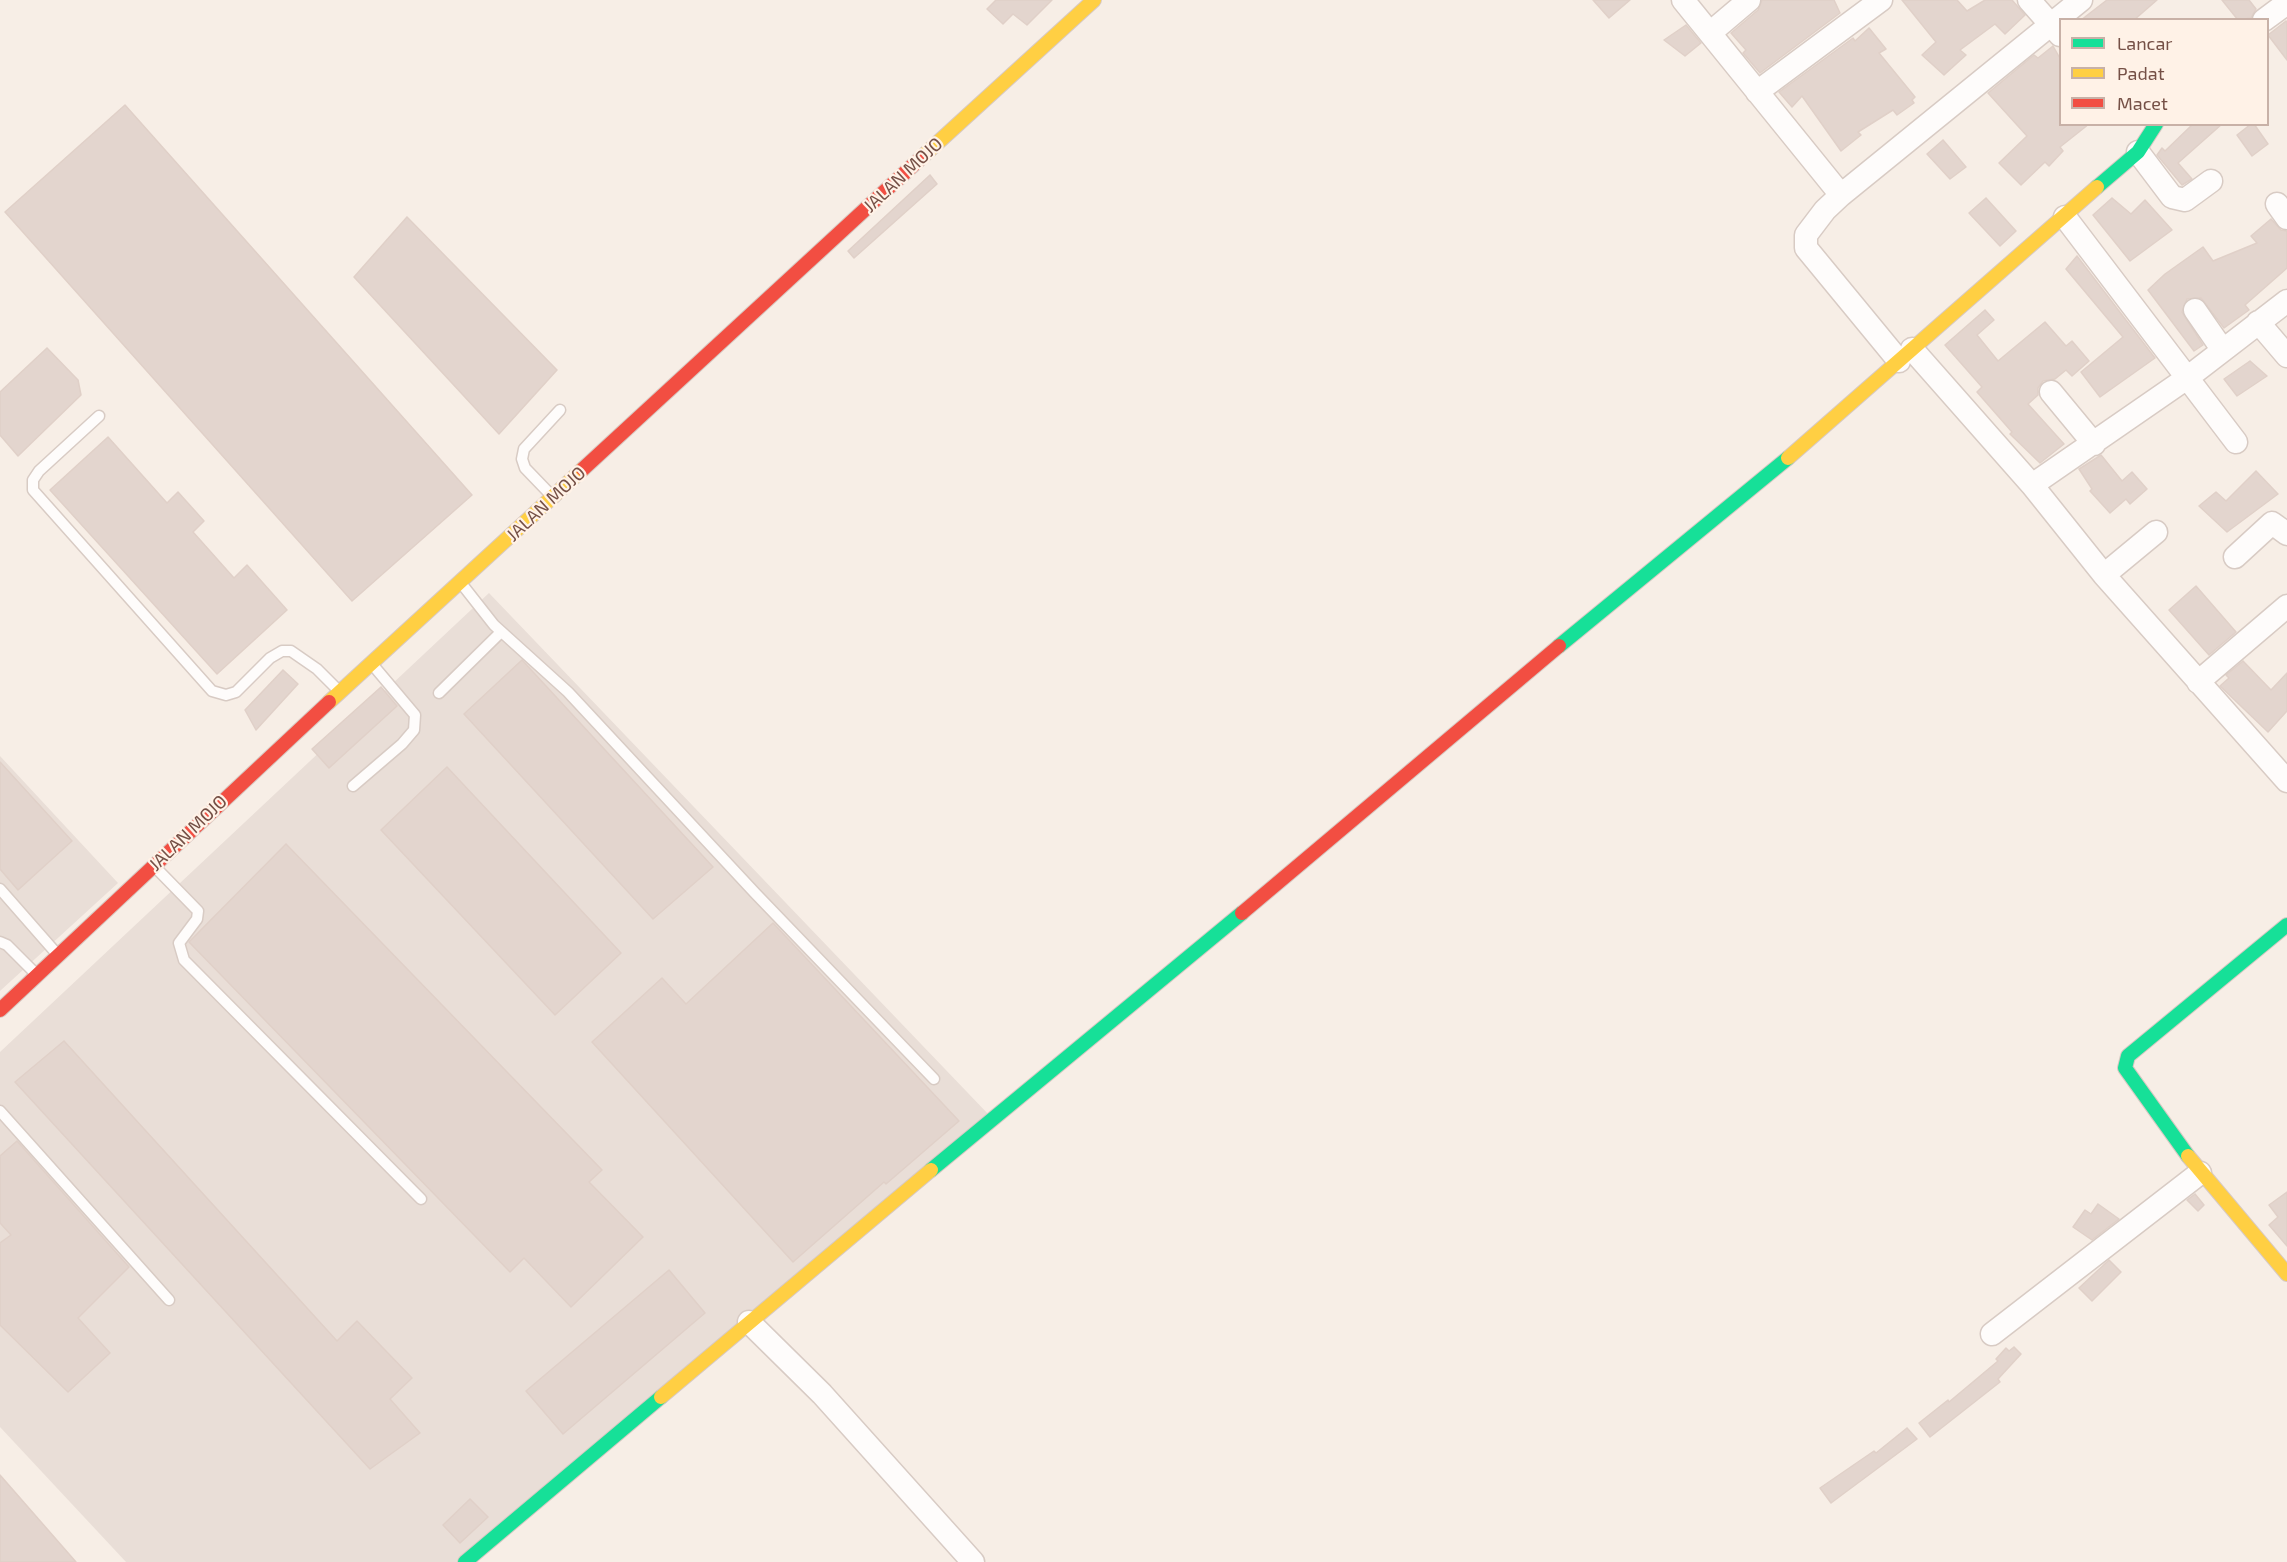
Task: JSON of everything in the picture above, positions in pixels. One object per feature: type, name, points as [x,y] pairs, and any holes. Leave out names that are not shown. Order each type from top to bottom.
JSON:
[{"type":"street","name":"JALAN MOJO","points":[[0,1010],[340,692],[1094,0]]},
{"type":"street","points":[[1683,0],[1842,195]]},
{"type":"street","points":[[1710,33],[1749,0]]},
{"type":"street","points":[[1757,92],[1881,0]]},
{"type":"street","points":[[2029,0],[2055,29],[1842,195],[1810,227],[1805,239],[1806,248],[2032,485],[2103,575],[2286,778]]},
{"type":"street","points":[[2065,18],[2081,0]]},
{"type":"street","points":[[2267,18],[2287,3]]},
{"type":"street","points":[[465,1562],[1548,655],[1756,486],[2065,217],[2145,134],[2172,197],[2185,200],[2211,181]]},
{"type":"street","points":[[2065,217],[2236,442]]},
{"type":"street","points":[[2032,485],[2187,378],[2287,301]]},
{"type":"street","points":[[2195,310],[2222,349]]},
{"type":"street","points":[[2258,322],[2287,356]]},
{"type":"street","points":[[2051,392],[2094,444]]},
{"type":"street","points":[[2235,557],[2272,523],[2287,534]]},
{"type":"street","points":[[2103,575],[2156,531]]},
{"type":"street","points":[[2198,682],[2287,606]]},
{"type":"street","points":[[2287,925],[2128,1056],[2126,1062],[2128,1076],[2200,1173],[2287,1274]]},
{"type":"street","points":[[1992,1334],[2200,1173]]},
{"type":"street","points":[[749,1322],[822,1394],[973,1562]]},
{"type":"lane","points":[[554,497],[525,468],[522,459],[524,449],[560,411]]},
{"type":"lane","points":[[99,416],[39,471],[33,480],[33,490],[212,691],[226,695],[236,692],[270,658],[282,651],[291,651],[317,669],[340,692]]},
{"type":"lane","points":[[461,583],[501,632],[568,692],[747,884],[934,1079]]},
{"type":"lane","points":[[439,693],[501,632]]},
{"type":"lane","points":[[353,786],[402,744],[414,730],[415,715],[372,664]]},
{"type":"lane","points":[[154,866],[198,911],[197,919],[179,943],[184,960],[421,1199]]},
{"type":"lane","points":[[0,889],[59,956]]},
{"type":"lane","points":[[0,942],[7,945],[37,976]]},
{"type":"lane","points":[[0,1111],[169,1300]]},
{"type":"shaded area","points":[[489,593],[990,1116],[463,1562],[126,1562],[0,1427],[0,1052]]},
{"type":"shaded area","points":[[0,756],[118,883],[0,991]]},
{"type":"building","points":[[996,0],[1052,0],[1027,25],[1013,14],[1003,24],[987,9]]},
{"type":"building","points":[[1593,0],[1630,0],[1609,18]]},
{"type":"building","points":[[1762,0],[1834,0],[1840,13],[1760,73],[1743,53],[1746,50],[1731,33],[1758,10]]},
{"type":"building","points":[[1902,0],[1957,0],[1967,11],[1985,0],[2012,0],[2025,15],[2005,34],[1995,24],[1960,50],[1966,55],[1944,75],[1922,55],[1936,42]]},
{"type":"building","points":[[2107,0],[2157,0],[2136,18],[2084,18]]},
{"type":"building","points":[[2222,0],[2249,0],[2256,9],[2251,18],[2236,18]]},
{"type":"building","points":[[2287,22],[2287,60],[2269,36]]},
{"type":"building","points":[[1686,25],[1701,43],[1685,56],[1664,40]]},
{"type":"building","points":[[1869,28],[1886,49],[1879,53],[1915,97],[1912,100],[1914,103],[1897,115],[1893,110],[1858,132],[1861,135],[1841,151],[1802,96],[1792,107],[1779,92],[1853,38],[1855,41]]},
{"type":"building","points":[[2053,46],[2059,56],[2059,126],[2086,126],[2060,147],[2063,151],[2049,166],[2045,162],[2021,185],[1999,163],[2027,136],[1988,93],[2034,55],[2038,58]]},
{"type":"building","points":[[125,105],[472,495],[352,601],[5,212]]},
{"type":"building","points":[[2191,126],[2220,126],[2178,163],[2192,179],[2182,185],[2157,155],[2162,148],[2165,151]]},
{"type":"building","points":[[2248,126],[2255,126],[2268,144],[2252,156],[2237,135]]},
{"type":"building","points":[[1943,140],[1966,167],[1950,179],[1927,154]]},
{"type":"building","points":[[930,175],[937,184],[854,258],[848,251]]},
{"type":"building","points":[[1986,198],[2016,231],[2000,246],[1969,213]]},
{"type":"building","points":[[2112,198],[2131,214],[2145,200],[2172,230],[2130,261],[2093,215]]},
{"type":"building","points":[[407,217],[557,370],[499,434],[354,277]]},
{"type":"building","points":[[2271,219],[2281,230],[2287,231],[2287,268],[2245,305],[2249,310],[2224,328],[2201,298],[2187,299],[2182,312],[2203,345],[2194,351],[2148,290],[2165,274],[2203,247],[2213,261],[2257,243],[2251,236]]},
{"type":"building","points":[[2077,256],[2155,358],[2100,397],[2081,372],[2123,337],[2066,269]]},
{"type":"building","points":[[1985,310],[1994,320],[1977,335],[1998,361],[2045,322],[2066,346],[2072,341],[2089,361],[2072,376],[2066,370],[2055,379],[2043,381],[2038,388],[2038,395],[2028,404],[2064,444],[2040,463],[2010,434],[2012,432],[1977,392],[1982,387],[1945,345]]},
{"type":"building","points":[[47,348],[78,380],[81,395],[18,456],[0,435],[0,392]]},
{"type":"building","points":[[2250,361],[2267,376],[2237,396],[2224,379]]},
{"type":"building","points":[[108,437],[167,503],[178,492],[204,521],[193,532],[234,578],[247,565],[287,610],[217,674],[50,490]]},
{"type":"building","points":[[2101,455],[2122,481],[2132,472],[2147,489],[2130,504],[2126,499],[2110,513],[2090,491],[2092,489],[2079,469]]},
{"type":"building","points":[[2256,471],[2278,494],[2227,532],[2199,506],[2216,492],[2226,501]]},
{"type":"building","points":[[2196,586],[2236,632],[2209,655],[2169,610]]},
{"type":"building","points":[[522,660],[713,867],[653,919],[464,714]]},
{"type":"building","points":[[2243,661],[2271,690],[2287,673],[2287,711],[2268,732],[2220,686],[2229,678],[2226,675]]},
{"type":"building","points":[[283,670],[298,684],[256,730],[245,710]]},
{"type":"building","points":[[381,687],[397,706],[329,768],[312,749]]},
{"type":"building","points":[[0,762],[72,841],[18,890],[0,869]]},
{"type":"building","points":[[447,767],[621,953],[555,1015],[381,830]]},
{"type":"building","points":[[286,844],[602,1170],[589,1182],[643,1237],[571,1307],[524,1258],[510,1272],[189,942]]},
{"type":"building","points":[[773,923],[959,1121],[886,1184],[884,1182],[793,1262],[592,1042],[662,978],[686,1004]]},
{"type":"building","points":[[64,1041],[337,1341],[357,1321],[412,1378],[390,1399],[420,1433],[370,1469],[15,1082]]},
{"type":"building","points":[[17,1141],[129,1267],[78,1318],[110,1353],[68,1392],[0,1325],[0,1243],[11,1235],[0,1223],[0,1156]]},
{"type":"building","points":[[2287,1192],[2287,1246],[2269,1225],[2278,1217],[2269,1205]]},
{"type":"building","points":[[2195,1194],[2204,1205],[2198,1211],[2187,1200]]},
{"type":"building","points":[[2098,1204],[2119,1219],[2092,1240],[2073,1227],[2085,1210],[2091,1214]]},
{"type":"building","points":[[2109,1260],[2121,1272],[2092,1301],[2079,1288]]},
{"type":"building","points":[[669,1270],[705,1313],[563,1434],[526,1391]]},
{"type":"building","points":[[2014,1347],[2021,1354],[1998,1379],[2000,1382],[1930,1437],[1919,1423],[1948,1400],[1949,1402],[1998,1361],[1996,1359],[2006,1348],[2009,1351]]},
{"type":"building","points":[[1907,1428],[1917,1439],[1831,1503],[1820,1488],[1874,1451],[1876,1453]]},
{"type":"building","points":[[0,1475],[76,1562],[0,1562]]},
{"type":"building","points":[[470,1499],[488,1517],[460,1543],[443,1525]]},
{"type":"traffic: fast","points":[[2097,187],[2138,152],[2155,126]]},
{"type":"traffic: fast","points":[[1559,646],[1788,458]]},
{"type":"traffic: fast","points":[[931,1170],[1242,913]]},
{"type":"traffic: fast","points":[[2188,1156],[2125,1068],[2128,1056],[2287,925]]},
{"type":"traffic: fast","points":[[465,1562],[661,1397]]},
{"type":"traffic: slow","points":[[922,157],[1094,0]]},
{"type":"traffic: slow","points":[[1788,458],[2097,187]]},
{"type":"traffic: slow","points":[[329,702],[583,469]]},
{"type":"traffic: slow","points":[[2188,1156],[2287,1274]]},
{"type":"traffic: slow","points":[[661,1397],[931,1170]]},
{"type":"traffic: jam","points":[[583,469],[922,157]]},
{"type":"traffic: jam","points":[[1242,913],[1559,646]]},
{"type":"traffic: jam","points":[[0,1010],[329,702]]}]
